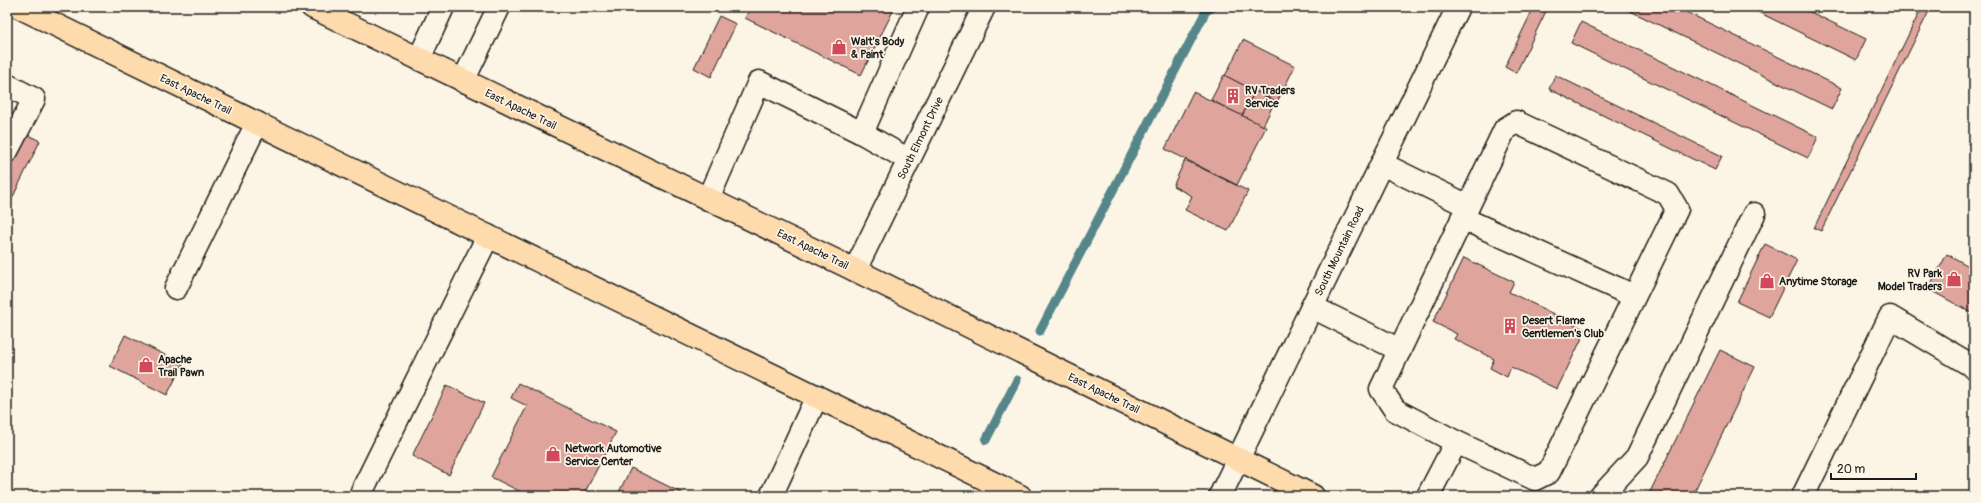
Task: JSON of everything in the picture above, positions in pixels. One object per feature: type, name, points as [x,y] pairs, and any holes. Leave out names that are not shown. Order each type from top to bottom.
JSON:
[{"type":"main road","name":"East Apache Trail","points":[[19,7],[1020,496]]},
{"type":"main road","name":"East Apache Trail","points":[[312,7],[856,270],[1313,496]]},
{"type":"street","points":[[418,59],[443,7]]},
{"type":"street","points":[[463,81],[499,7]]},
{"type":"street","points":[[862,133],[918,7]]},
{"type":"street","name":"South Elmont Drive","points":[[856,270],[984,7]]},
{"type":"street","name":"South Mountain Road","points":[[1220,496],[1458,7]]},
{"type":"street","points":[[708,199],[759,82],[862,133],[909,160]]},
{"type":"street","points":[[7,85],[34,99],[7,151]]},
{"type":"street","points":[[1516,122],[1668,194],[1676,209],[1634,296],[1549,472],[1535,479],[1456,442],[1395,410],[1381,389],[1505,128],[1516,122]]},
{"type":"street","points":[[176,288],[257,123]]},
{"type":"street","points":[[1382,164],[1465,212],[1634,296]]},
{"type":"street","points":[[1602,496],[1637,457],[1754,214]]},
{"type":"street","points":[[362,491],[488,236]]},
{"type":"street","points":[[1312,307],[1400,350]]},
{"type":"street","points":[[1803,496],[1890,317],[1974,367]]},
{"type":"street","points":[[771,496],[817,396]]},
{"type":"street","points":[[1428,496],[1456,442]]},
{"type":"building","name":"Walt's Body & Paint","points":[[751,7],[895,7],[861,75],[745,18]]},
{"type":"building","points":[[1534,7],[1548,7],[1516,73],[1505,67]]},
{"type":"building","points":[[1622,7],[1676,7],[1842,88],[1832,109]]},
{"type":"building","points":[[1748,7],[1800,7],[1866,39],[1856,60]]},
{"type":"building","points":[[1922,7],[1931,7],[1821,231],[1814,228]]},
{"type":"building","points":[[719,16],[736,24],[711,77],[694,68]]},
{"type":"building","points":[[1581,22],[1818,137],[1808,158],[1571,43]]},
{"type":"building","points":[[1243,40],[1295,66],[1277,102],[1225,76]]},
{"type":"building","name":"RV Traders Service","points":[[1224,75],[1255,91],[1242,116],[1211,100]]},
{"type":"building","points":[[1555,75],[1722,156],[1715,170],[1549,89]]},
{"type":"building","points":[[1255,91],[1275,101],[1263,126],[1242,116]]},
{"type":"building","points":[[1193,92],[1266,127],[1237,185],[1165,149]]},
{"type":"building","points":[[26,134],[40,141],[7,209],[7,172]]},
{"type":"building","points":[[1185,160],[1248,191],[1228,231],[1185,210],[1192,196],[1173,186]]},
{"type":"building","name":"Anytime Storage","points":[[1765,244],[1797,260],[1769,317],[1737,302]]},
{"type":"building","name":"RV Park Model Traders","points":[[1947,254],[1974,269],[1974,314],[1928,289]]},
{"type":"building","name":"Desert Flame Gentlemen's Club","points":[[1464,258],[1514,282],[1509,292],[1586,330],[1557,389],[1511,367],[1507,377],[1490,368],[1494,359],[1454,339],[1457,334],[1433,322]]},
{"type":"building","name":"Apache Trail Pawn","points":[[125,335],[183,364],[167,395],[110,366]]},
{"type":"building","points":[[1720,350],[1755,367],[1692,496],[1648,496]]},
{"type":"building","name":"Network Automotive Service Center","points":[[518,383],[616,432],[583,496],[529,496],[491,477],[527,406],[511,398]]},
{"type":"building","points":[[447,385],[484,403],[449,475],[412,456]]},
{"type":"building","points":[[631,468],[688,496],[617,496]]},
{"type":"waterway","points":[[1040,331],[1206,11],[1213,7]]},
{"type":"waterway","points":[[986,440],[1017,380]]},
{"type":"place","name":"Walt's Body & Paint","points":[[839,47]]},
{"type":"place","name":"RV Traders Service","points":[[1233,96]]},
{"type":"place","name":"RV Park Model Traders","points":[[1954,279]]},
{"type":"place","name":"Anytime Storage","points":[[1767,281]]},
{"type":"place","name":"Desert Flame Gentlemen's Club","points":[[1510,326]]},
{"type":"place","name":"Apache Trail Pawn","points":[[146,365]]},
{"type":"place","name":"Network Automotive Service Center","points":[[553,454]]}]
